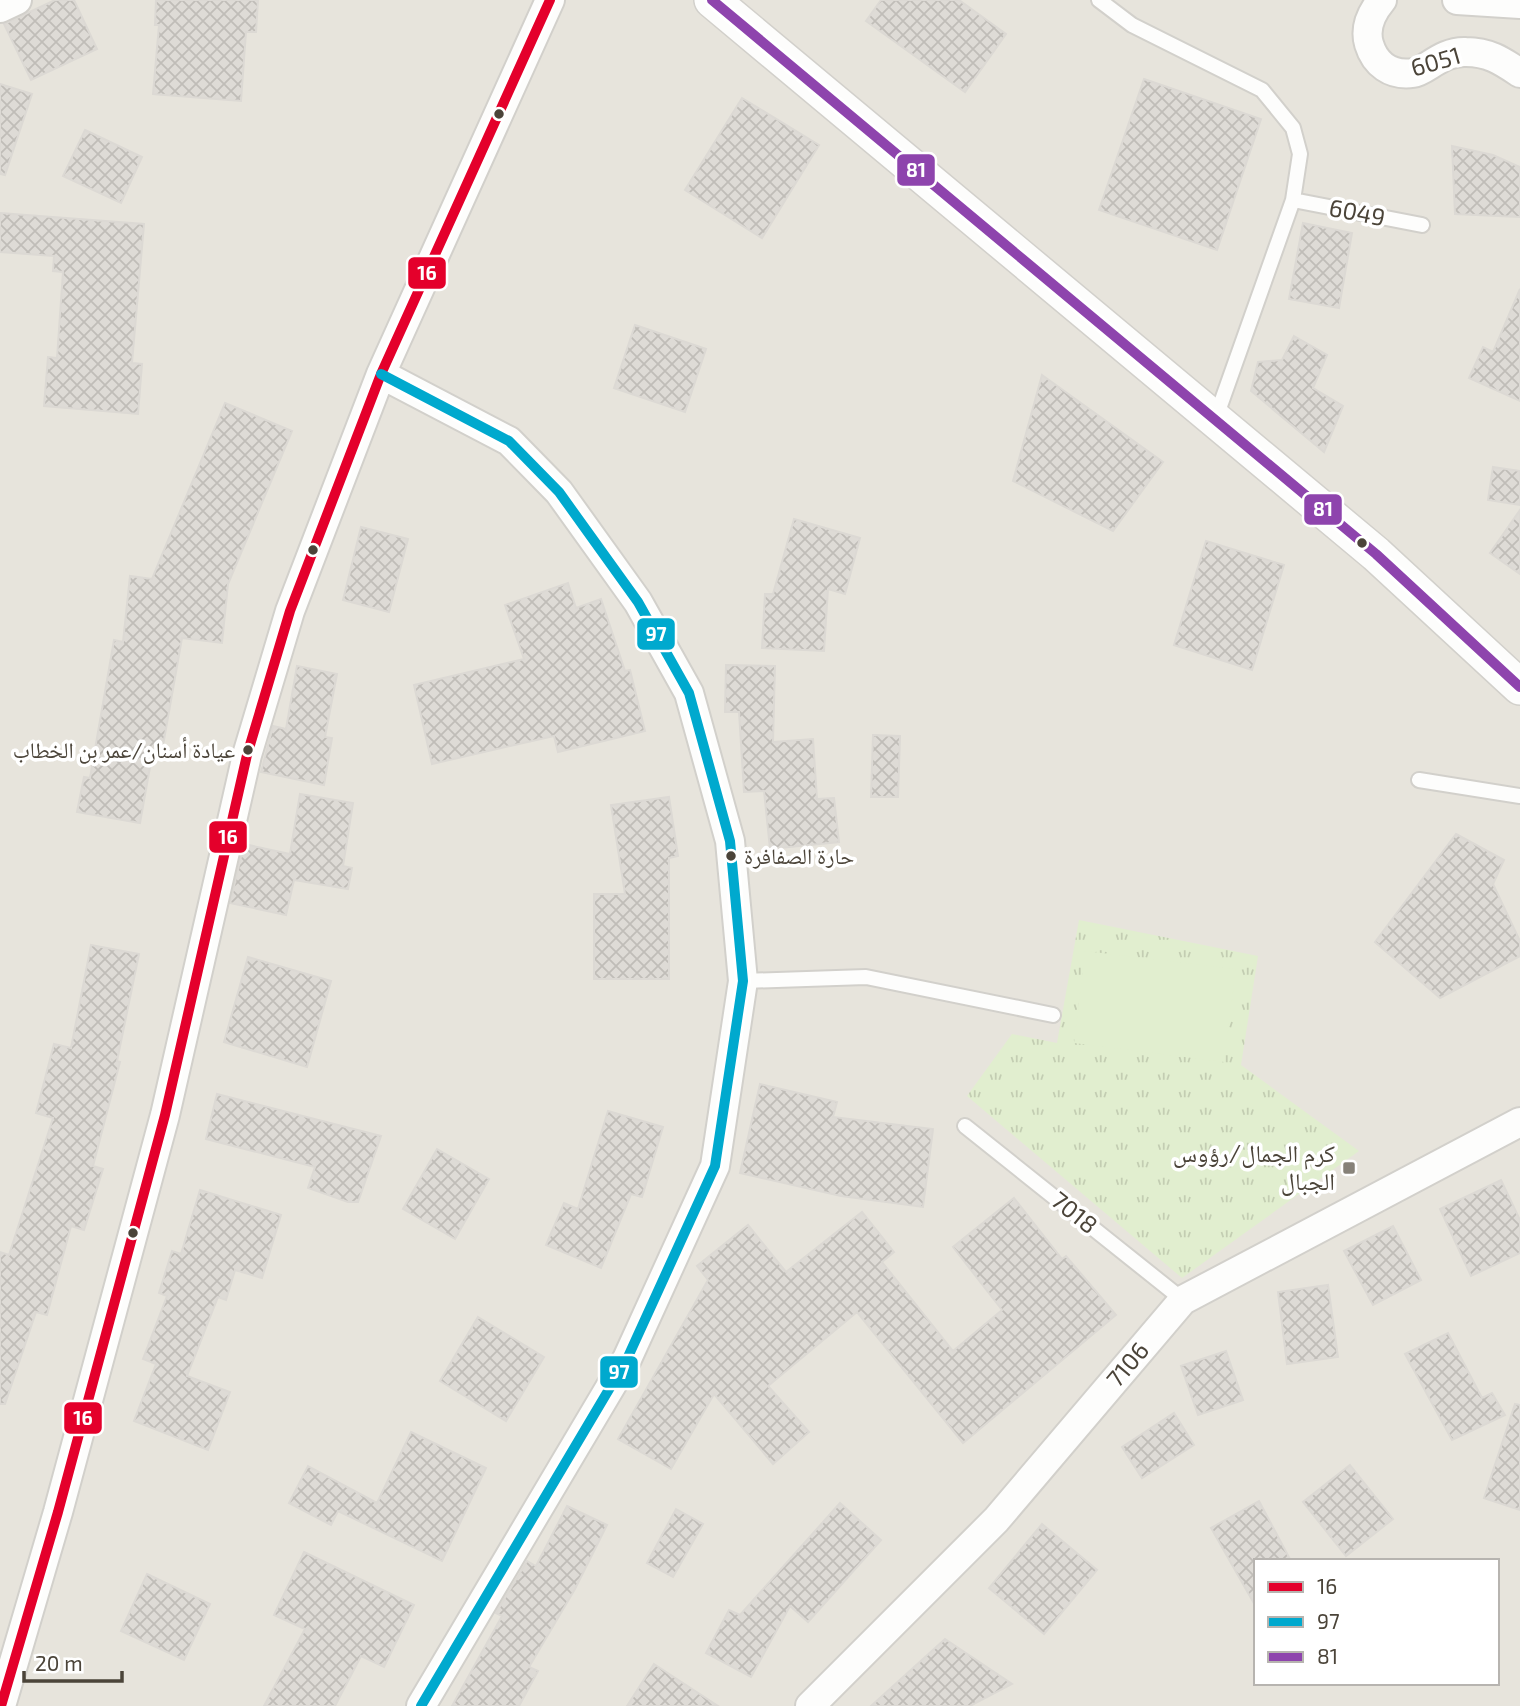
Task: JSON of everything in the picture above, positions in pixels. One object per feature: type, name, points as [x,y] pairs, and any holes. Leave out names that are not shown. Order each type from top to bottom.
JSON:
[{"type":"street","points":[[0,8],[17,0]]},
{"type":"street","points":[[1,1706],[58,1512],[165,1115],[247,755],[290,611],[382,374],[550,0]]},
{"type":"street","points":[[712,0],[1214,422],[1376,554],[1520,687]]},
{"type":"street","name":"6051","points":[[1382,0],[1370,13],[1367,40],[1374,58],[1388,71],[1415,73],[1437,58],[1464,51],[1492,54],[1520,73]]},
{"type":"street","points":[[1457,0],[1520,4]]},
{"type":"street","points":[[382,374],[509,441],[559,492],[638,602],[689,693],[730,841],[743,981],[715,1166],[627,1359],[421,1706]]},
{"type":"street","name":"7106","points":[[810,1706],[996,1520],[1182,1300],[1520,1122]]},
{"type":"lane","points":[[1099,0],[1132,25],[1262,90],[1293,128],[1300,155],[1293,200],[1214,422]]},
{"type":"lane","name":"6049","points":[[1293,200],[1422,225]]},
{"type":"lane","points":[[1419,780],[1520,796]]},
{"type":"lane","points":[[743,981],[866,976],[1053,1015]]},
{"type":"lane","name":"7018","points":[[965,1126],[1182,1300]]},
{"type":"shaded area","points":[[0,0],[1520,0],[1520,1706],[0,1706]]},
{"type":"green space","points":[[1079,920],[1258,956],[1241,1065],[1359,1151],[1182,1278],[967,1096],[1012,1034],[1057,1043]]},
{"type":"green space","points":[[1085,951],[1236,969],[1224,1062],[1074,1043]]},
{"type":"building","points":[[55,0],[74,0],[97,49],[31,80],[4,24]]},
{"type":"building","points":[[156,0],[258,0],[256,32],[246,32],[241,101],[153,94],[159,25],[155,25]]},
{"type":"building","points":[[881,0],[959,0],[1006,34],[965,92],[866,21]]},
{"type":"building","points":[[1144,79],[1261,119],[1217,250],[1099,210]]},
{"type":"building","points":[[0,84],[32,94],[5,175],[0,174]]},
{"type":"building","points":[[742,98],[819,145],[762,238],[685,190]]},
{"type":"building","points":[[85,130],[142,157],[121,203],[63,176]]},
{"type":"building","points":[[1452,146],[1493,155],[1520,167],[1520,217],[1455,214]]},
{"type":"building","points":[[0,213],[144,224],[132,363],[142,364],[138,414],[44,406],[48,357],[57,358],[63,272],[53,271],[54,256],[0,252]]},
{"type":"building","points":[[1303,223],[1352,233],[1339,308],[1289,299]]},
{"type":"building","points":[[1520,289],[1520,401],[1469,378],[1483,347],[1493,352]]},
{"type":"building","points":[[635,325],[706,349],[685,412],[614,388]]},
{"type":"building","points":[[1294,336],[1327,355],[1313,388],[1343,406],[1324,452],[1251,391],[1258,362],[1282,360]]},
{"type":"building","points":[[1042,375],[1163,462],[1113,531],[1013,481]]},
{"type":"building","points":[[225,403],[292,431],[228,584],[222,643],[182,638],[161,757],[152,756],[140,823],[77,812],[84,777],[90,778],[114,640],[123,642],[130,576],[152,579]]},
{"type":"building","points":[[1493,467],[1520,471],[1520,505],[1488,500]]},
{"type":"building","points":[[1520,510],[1520,574],[1490,553]]},
{"type":"building","points":[[794,519],[860,538],[845,594],[828,589],[824,651],[762,648],[765,594],[773,594]]},
{"type":"building","points":[[361,527],[408,539],[389,612],[343,600]]},
{"type":"building","points":[[1206,541],[1284,565],[1252,670],[1174,645]]},
{"type":"building","points":[[568,583],[576,608],[601,599],[625,671],[630,670],[645,731],[558,752],[554,736],[432,764],[414,685],[524,659],[505,605]]},
{"type":"building","points":[[726,665],[775,666],[773,742],[813,739],[817,799],[834,798],[839,842],[770,849],[764,791],[744,792],[739,712],[725,712]]},
{"type":"building","points":[[297,666],[337,674],[325,737],[332,738],[324,785],[261,772],[273,726],[286,729]]},
{"type":"building","points":[[873,735],[900,736],[898,797],[871,797]]},
{"type":"building","points":[[300,794],[353,803],[343,866],[352,868],[348,889],[294,880],[286,915],[230,903],[244,844],[290,854]]},
{"type":"building","points":[[669,797],[678,856],[669,858],[669,979],[594,979],[594,894],[625,894],[611,805]]},
{"type":"building","points":[[1456,834],[1504,860],[1493,884],[1520,941],[1520,956],[1440,998],[1375,942]]},
{"type":"building","points":[[91,945],[139,954],[117,1061],[120,1062],[93,1166],[103,1169],[84,1230],[71,1226],[47,1315],[36,1312],[5,1404],[0,1404],[0,1252],[9,1255],[53,1118],[36,1113],[54,1044],[71,1048]]},
{"type":"building","points":[[248,957],[331,981],[307,1067],[224,1042]]},
{"type":"building","points":[[760,1084],[837,1102],[833,1117],[933,1129],[923,1207],[841,1196],[740,1173]]},
{"type":"building","points":[[217,1094],[381,1136],[358,1202],[348,1202],[308,1188],[315,1167],[206,1139]]},
{"type":"building","points":[[608,1111],[663,1127],[642,1197],[631,1194],[601,1268],[546,1245],[564,1203],[578,1209]]},
{"type":"building","points":[[437,1149],[489,1179],[455,1239],[403,1209]]},
{"type":"building","points":[[1501,1180],[1520,1220],[1520,1253],[1471,1276],[1440,1209]]},
{"type":"building","points":[[200,1190],[281,1215],[262,1278],[235,1270],[226,1300],[218,1297],[187,1376],[230,1392],[208,1450],[134,1421],[156,1364],[143,1359],[167,1296],[159,1293],[172,1251],[181,1254]]},
{"type":"building","points":[[1014,1198],[1062,1259],[1066,1256],[1116,1315],[963,1443],[857,1312],[768,1386],[809,1432],[773,1464],[714,1394],[671,1469],[618,1439],[708,1280],[697,1266],[748,1225],[786,1272],[862,1212],[894,1252],[882,1262],[953,1351],[1002,1310],[953,1247]]},
{"type":"building","points":[[1393,1226],[1421,1280],[1373,1305],[1344,1251]]},
{"type":"building","points":[[1328,1285],[1338,1357],[1287,1364],[1278,1292]]},
{"type":"building","points":[[478,1317],[544,1357],[506,1421],[440,1381]]},
{"type":"building","points":[[1448,1333],[1482,1398],[1492,1393],[1505,1415],[1452,1440],[1405,1354]]},
{"type":"building","points":[[1226,1351],[1243,1400],[1198,1415],[1181,1366]]},
{"type":"building","points":[[1515,1404],[1520,1405],[1520,1510],[1484,1498]]},
{"type":"building","points":[[1174,1413],[1194,1445],[1142,1478],[1122,1447]]},
{"type":"building","points":[[411,1432],[486,1468],[442,1561],[338,1511],[331,1525],[289,1503],[308,1466],[377,1503]]},
{"type":"building","points":[[1350,1465],[1393,1519],[1346,1556],[1303,1502]]},
{"type":"building","points":[[1259,1501],[1290,1559],[1254,1559],[1254,1603],[1211,1528]]},
{"type":"building","points":[[840,1503],[881,1540],[808,1622],[790,1606],[751,1677],[706,1653],[729,1610],[740,1615]]},
{"type":"building","points":[[567,1506],[607,1525],[575,1589],[529,1667],[538,1671],[519,1706],[452,1706],[502,1616],[496,1613],[527,1561],[536,1566]]},
{"type":"building","points":[[676,1509],[703,1524],[673,1577],[647,1563]]},
{"type":"building","points":[[1042,1524],[1097,1570],[1044,1634],[989,1588]]},
{"type":"building","points":[[304,1552],[414,1605],[384,1667],[361,1656],[335,1706],[264,1706],[305,1629],[274,1615]]},
{"type":"building","points":[[147,1574],[210,1604],[184,1660],[121,1631]]},
{"type":"building","points":[[945,1639],[1012,1684],[970,1706],[871,1706]]},
{"type":"building","points":[[654,1664],[718,1706],[627,1706]]},
{"type":"transit line","name":"16","points":[[1,1706],[58,1512],[165,1115],[247,755],[290,611],[381,374],[550,0]]},
{"type":"transit line","name":"81","points":[[712,0],[1376,554],[1520,687]]},
{"type":"transit line","name":"97","points":[[381,374],[509,441],[559,492],[638,602],[689,693],[730,841],[743,981],[715,1166],[627,1359],[421,1706]]},
{"type":"place","name":"عيادة أسنان/عمر بن الخطاب","points":[[248,750]]},
{"type":"place","name":"حارة الصفافرة","points":[[731,856]]},
{"type":"place","name":"كرم الجمال/رؤوس الجبال","points":[[1349,1168]]}]
